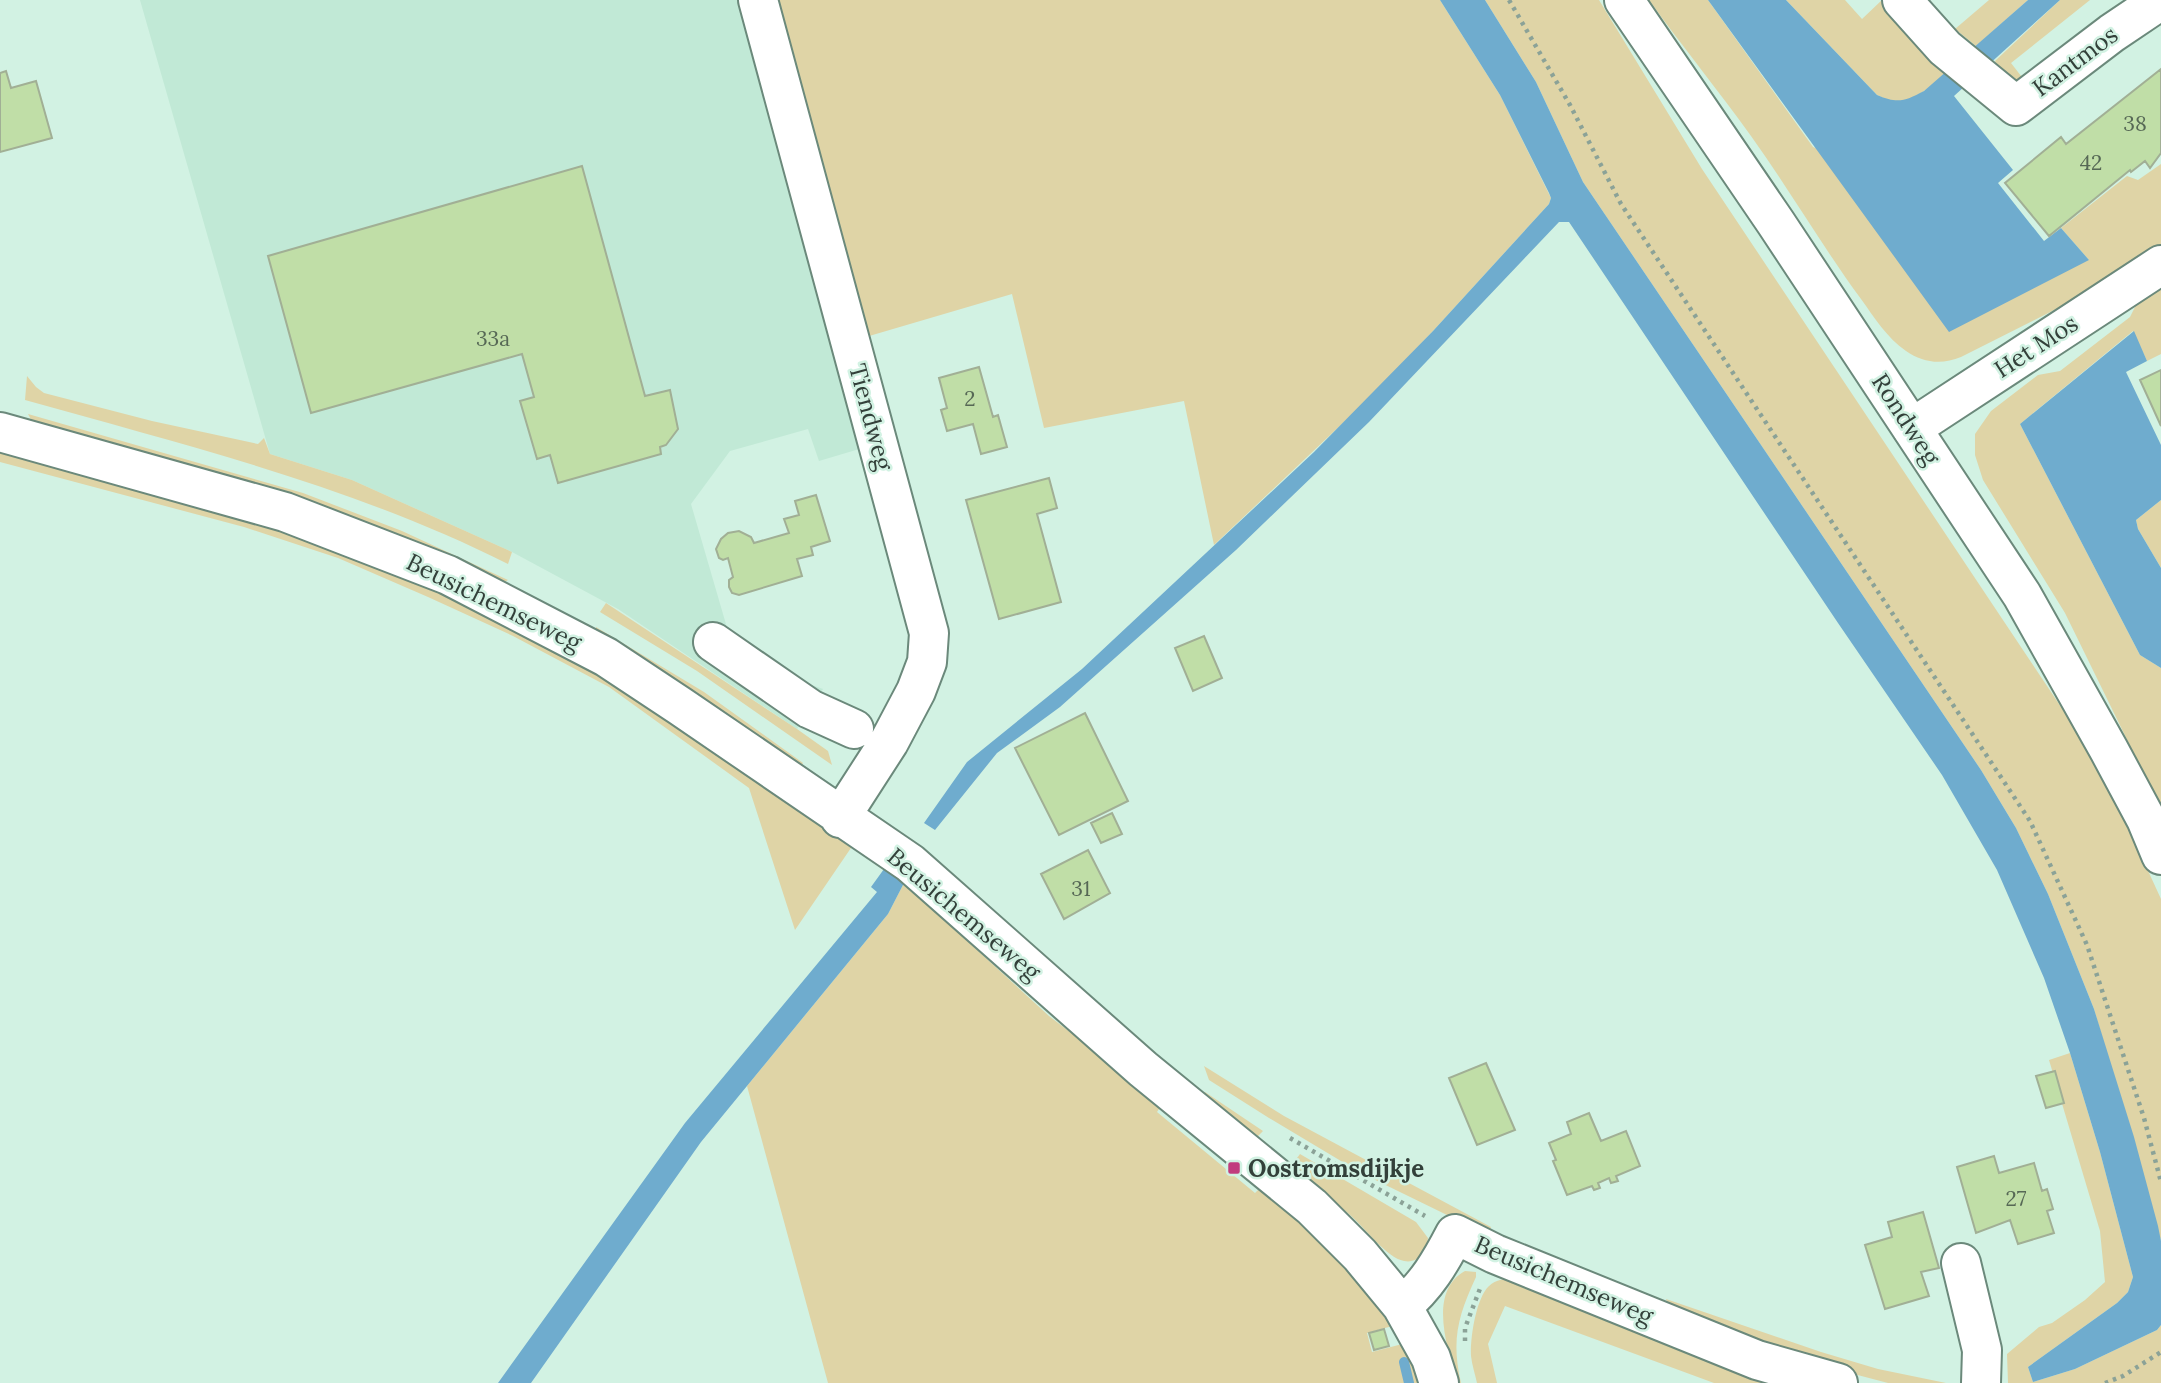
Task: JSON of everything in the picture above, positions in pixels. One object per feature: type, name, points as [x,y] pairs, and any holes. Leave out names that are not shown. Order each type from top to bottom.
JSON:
[{"type":"street","name":"Tiendweg","points":[[758,0],[929,633],[927,662],[916,691],[890,742],[840,818]]},
{"type":"street","name":"Rondweg","points":[[1624,0],[2022,595],[2109,750],[2161,855]]},
{"type":"street","name":"Kantmos","points":[[1902,0],[1945,47],[2016,106],[2112,33],[2161,0]]},
{"type":"street","name":"Het Mos","points":[[1912,428],[2161,265]]},
{"type":"street","name":"Beusichemseweg","points":[[0,432],[285,512],[448,575],[606,657],[910,863],[1143,1069],[1312,1207],[1360,1255],[1402,1306],[1413,1297],[1436,1268],[1455,1234],[1495,1254],[1757,1360],[1838,1383]]},
{"type":"street","points":[[713,642],[810,709],[854,729]]},
{"type":"street","points":[[1961,1263],[1982,1350],[1981,1383]]},
{"type":"street","points":[[1402,1306],[1431,1358],[1439,1383]]},
{"type":"path","points":[[1510,0],[1570,105],[1621,204],[2029,821],[2087,945],[2144,1118],[2161,1182]]},
{"type":"path","points":[[1465,1342],[1465,1328],[1472,1306],[1495,1254]]},
{"type":"path","points":[[2105,1383],[2123,1376],[2161,1352]]},
{"type":"path","points":[[2122,1383],[2123,1376]]},
{"type":"shaded area","points":[[140,0],[741,0],[866,447],[819,461],[808,429],[730,451],[691,504],[730,638],[800,681],[823,689],[797,729],[618,609],[512,552],[352,480],[270,454]]},
{"type":"shaded area","points":[[768,0],[1440,0],[1500,95],[1551,198],[1549,204],[1365,402],[1214,545],[1184,401],[1044,428],[1012,294],[859,339]]},
{"type":"shaded area","points":[[1485,0],[1599,0],[1702,169],[2079,734],[2122,814],[2161,899],[2161,1241],[2094,1009],[2048,894],[2016,828],[1981,770],[1583,182],[1536,82]]},
{"type":"shaded area","points":[[1649,0],[1708,0],[1813,147],[2089,260],[2061,228],[2127,176],[2138,180],[2161,164],[2161,246],[2078,298],[1961,357],[1933,362],[1912,355],[1899,346],[1876,320],[1751,136]]},
{"type":"shaded area","points":[[1786,0],[1845,0],[1862,19],[1882,0],[1951,68],[1932,85],[1909,99],[1887,100],[1877,95]]},
{"type":"shaded area","points":[[1989,0],[2028,0],[1976,46],[1955,29]]},
{"type":"shaded area","points":[[2060,0],[2090,0],[2011,63],[2025,81],[2014,82],[2002,78],[1995,61]]},
{"type":"shaded area","points":[[2161,286],[2161,354],[2147,361],[2133,331],[2020,424],[2140,655],[2161,668],[2161,809],[2065,613],[1983,480],[1975,455],[1975,434],[1991,411],[2038,375],[2060,371],[2130,317],[2139,299]]},
{"type":"shaded area","points":[[27,376],[44,393],[152,421],[258,444],[264,438],[270,454],[352,480],[512,552],[508,564],[391,512],[331,490],[210,452],[25,400]]},
{"type":"shaded area","points":[[28,414],[303,493],[402,531],[508,580],[502,584],[34,425]]},
{"type":"shaded area","points":[[0,448],[246,518],[434,587],[614,681],[853,845],[795,930],[749,788],[609,687],[513,636],[338,558],[244,527],[0,462]]},
{"type":"shaded area","points":[[2161,500],[2161,568],[2138,529],[2136,520]]},
{"type":"shaded area","points":[[606,603],[828,751],[832,765],[697,671],[600,612]]},
{"type":"shaded area","points":[[596,627],[704,692],[803,763],[801,766],[596,633]]},
{"type":"shaded area","points":[[904,883],[1049,1016],[1163,1103],[1157,1112],[1255,1193],[1264,1184],[1301,1217],[1396,1325],[1367,1333],[1372,1352],[1406,1343],[1421,1383],[828,1383],[747,1086],[888,914]]},
{"type":"shaded area","points":[[2070,1053],[2133,1277],[2128,1292],[2117,1303],[2028,1367],[2033,1382],[2075,1369],[2157,1330],[2161,1325],[2161,1383],[2008,1383],[2007,1354],[2039,1327],[2052,1323],[2105,1282],[2100,1231],[2049,1060]]},
{"type":"shaded area","points":[[1204,1066],[1284,1116],[1491,1227],[1488,1235],[1361,1173],[1209,1080]]},
{"type":"shaded area","points":[[1205,1092],[1263,1131],[1256,1138],[1201,1097]]},
{"type":"shaded area","points":[[1300,1154],[1416,1222],[1428,1238],[1421,1255],[1414,1260],[1404,1261],[1390,1254],[1350,1215],[1291,1166]]},
{"type":"shaded area","points":[[1465,1271],[1476,1272],[1476,1277],[1458,1329],[1457,1354],[1461,1383],[1457,1383],[1443,1322],[1443,1307],[1453,1280]]},
{"type":"shaded area","points":[[1515,1278],[1794,1383],[1714,1383],[1505,1306],[1488,1344],[1497,1383],[1477,1383],[1471,1349],[1481,1300],[1492,1284]]},
{"type":"shaded area","points":[[1666,1299],[1821,1352],[1878,1369],[1946,1383],[1888,1383],[1812,1363],[1672,1315]]},
{"type":"water","points":[[1440,0],[1485,0],[1536,82],[1583,182],[1981,770],[2016,828],[2048,894],[2094,1009],[2134,1137],[2161,1241],[2161,1325],[2157,1330],[2075,1369],[2033,1382],[2028,1367],[2117,1303],[2128,1292],[2133,1277],[2100,1152],[2044,978],[1997,870],[1942,775],[1569,222],[1559,222],[1369,422],[1236,550],[1060,707],[997,753],[935,830],[924,823],[967,762],[1082,669],[1314,452],[1433,331],[1549,204],[1549,193],[1500,95]]},
{"type":"water","points":[[1708,0],[1786,0],[1877,95],[1896,100],[1906,99],[1924,91],[2028,0],[2060,0],[1954,96],[2013,170],[1998,183],[2044,241],[2061,228],[2089,260],[1949,332]]},
{"type":"water","points":[[2134,331],[2147,361],[2126,372],[2161,445],[2161,500],[2136,520],[2138,529],[2161,568],[2161,668],[2140,655],[2020,424]]},
{"type":"water","points":[[884,869],[904,883],[888,914],[701,1142],[531,1383],[498,1383],[685,1123],[877,892],[871,887]]},
{"type":"building","points":[[2161,69],[2161,153],[2150,168],[2145,161],[2131,172],[2130,170],[2049,236],[2005,183],[2061,137],[2066,144]]},
{"type":"building","points":[[6,71],[11,88],[36,81],[52,138],[0,152],[0,73]]},
{"type":"building","points":[[582,166],[645,396],[670,390],[678,429],[666,445],[660,447],[661,454],[558,483],[550,455],[537,459],[520,401],[534,397],[522,354],[311,413],[268,256]]},
{"type":"building","points":[[979,367],[993,417],[998,415],[1007,447],[981,454],[973,424],[947,431],[941,410],[947,408],[939,378]]},
{"type":"building","points":[[2161,370],[2161,426],[2140,380]]},
{"type":"building","points":[[1049,478],[1057,508],[1037,514],[1061,602],[999,619],[966,500]]},
{"type":"building","points":[[816,495],[830,541],[811,547],[813,555],[797,559],[802,576],[739,595],[732,593],[729,580],[733,577],[728,558],[719,558],[716,549],[721,539],[728,533],[739,531],[751,537],[754,543],[789,533],[784,519],[799,515],[795,501]]},
{"type":"building","points":[[1204,636],[1222,678],[1193,691],[1175,648]]},
{"type":"building","points":[[1085,713],[1128,801],[1059,835],[1015,748]]},
{"type":"building","points":[[1112,813],[1122,834],[1101,843],[1091,823]]},
{"type":"building","points":[[1088,850],[1110,893],[1064,919],[1041,874]]},
{"type":"building","points":[[1486,1063],[1515,1130],[1477,1145],[1449,1078]]},
{"type":"building","points":[[2055,1071],[2064,1103],[2046,1108],[2036,1076]]},
{"type":"building","points":[[1589,1113],[1601,1141],[1626,1131],[1640,1166],[1616,1176],[1618,1181],[1611,1183],[1609,1178],[1598,1183],[1600,1188],[1594,1190],[1592,1186],[1567,1195],[1553,1161],[1556,1160],[1549,1143],[1571,1134],[1567,1122]]},
{"type":"building","points":[[1994,1156],[1999,1173],[2034,1163],[2042,1191],[2047,1189],[2053,1209],[2047,1211],[2054,1233],[2018,1244],[2010,1220],[1976,1233],[1957,1167]]},
{"type":"building","points":[[1923,1212],[1939,1268],[1921,1272],[1929,1296],[1885,1309],[1865,1245],[1892,1237],[1888,1222]]},
{"type":"building","points":[[1384,1329],[1389,1346],[1374,1350],[1369,1333]]},
{"type":"waterway","points":[[1404,1362],[1409,1383]]},
{"type":"place","name":"Oostromsdijkje","points":[[1234,1168]]}]
